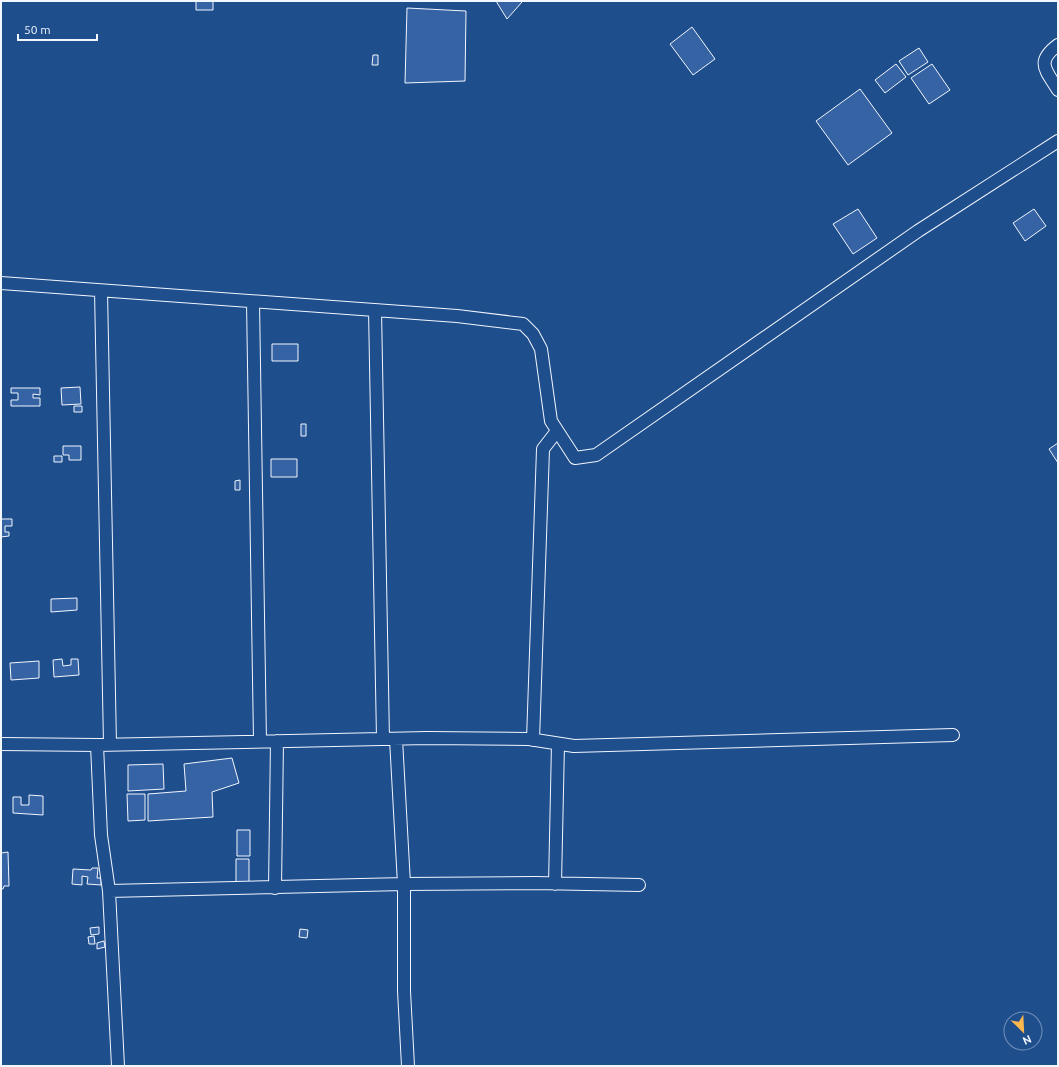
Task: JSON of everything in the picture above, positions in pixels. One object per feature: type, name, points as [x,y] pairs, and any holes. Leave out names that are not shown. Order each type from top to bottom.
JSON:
[{"type":"street","points":[[1058,45],[1045,58],[1044,67],[1058,90]]},
{"type":"street","points":[[1,283],[457,316],[523,324],[533,334],[541,349],[551,422],[575,458],[596,455],[918,231],[1058,141]]},
{"type":"street","points":[[101,291],[110,744]]},
{"type":"street","points":[[253,302],[260,741]]},
{"type":"street","points":[[374,310],[383,739]]},
{"type":"street","points":[[533,740],[543,449],[557,431]]},
{"type":"street","points":[[1,744],[97,745],[396,739],[533,740],[574,746],[953,735]]},
{"type":"street","points":[[396,739],[404,884],[404,991],[408,1066]]},
{"type":"street","points":[[275,888],[277,741]]},
{"type":"street","points":[[555,884],[558,744]]},
{"type":"street","points":[[97,745],[101,835],[109,891],[118,1066]]},
{"type":"street","points":[[109,891],[404,884],[639,885]]},
{"type":"building","points":[[196,1],[213,1],[213,10],[196,10]]},
{"type":"building","points":[[496,1],[522,1],[522,2],[507,19]]},
{"type":"building","points":[[407,8],[466,11],[465,81],[405,83]]},
{"type":"building","points":[[692,27],[715,59],[693,75],[670,44]]},
{"type":"building","points":[[919,48],[928,62],[908,75],[899,61]]},
{"type":"building","points":[[373,55],[378,55],[378,65],[372,65]]},
{"type":"building","points":[[896,64],[906,77],[885,93],[875,80]]},
{"type":"building","points":[[932,64],[950,90],[929,104],[911,78]]},
{"type":"building","points":[[860,89],[892,133],[848,165],[816,121]]},
{"type":"building","points":[[858,209],[877,238],[853,254],[833,224]]},
{"type":"building","points":[[1034,209],[1046,226],[1025,241],[1013,223]]},
{"type":"building","points":[[272,344],[298,344],[298,361],[272,361]]},
{"type":"building","points":[[80,387],[81,404],[62,405],[61,388]]},
{"type":"building","points":[[11,388],[40,388],[40,395],[33,394],[33,398],[40,398],[40,406],[11,406],[11,400],[18,400],[18,393],[11,393]]},
{"type":"building","points":[[74,406],[82,406],[82,412],[74,412]]},
{"type":"building","points":[[301,424],[306,424],[306,436],[301,436]]},
{"type":"building","points":[[1058,443],[1058,463],[1049,449]]},
{"type":"building","points":[[63,446],[81,446],[81,460],[69,460],[69,455],[63,455]]},
{"type":"building","points":[[54,456],[62,456],[62,462],[54,462]]},
{"type":"building","points":[[271,459],[297,459],[297,477],[271,477]]},
{"type":"building","points":[[240,480],[240,490],[235,490],[235,481]]},
{"type":"building","points":[[1,519],[12,519],[12,526],[5,526],[5,532],[9,532],[9,536],[1,537]]},
{"type":"building","points":[[77,598],[77,610],[51,612],[51,599]]},
{"type":"building","points":[[62,659],[63,666],[71,665],[71,659],[78,659],[79,675],[54,677],[53,660]]},
{"type":"building","points":[[39,661],[39,678],[11,680],[10,663]]},
{"type":"building","points":[[232,758],[239,783],[212,792],[213,817],[148,821],[148,794],[186,791],[184,764]]},
{"type":"building","points":[[163,764],[164,789],[128,791],[128,765]]},
{"type":"building","points":[[127,794],[145,794],[145,820],[128,821]]},
{"type":"building","points":[[29,795],[43,796],[43,815],[13,813],[13,797],[21,797],[21,805],[29,805]]},
{"type":"building","points":[[237,830],[250,830],[250,856],[237,856]]},
{"type":"building","points":[[8,852],[9,886],[4,886],[3,889],[1,889],[1,853]]},
{"type":"building","points":[[236,859],[249,859],[249,884],[236,884]]},
{"type":"building","points":[[92,868],[98,868],[97,878],[101,878],[101,885],[87,884],[88,877],[82,876],[82,885],[72,884],[73,869],[91,870]]},
{"type":"building","points":[[99,927],[99,934],[91,935],[90,928]]},
{"type":"building","points":[[300,929],[308,930],[307,938],[299,937]]},
{"type":"building","points":[[94,936],[95,944],[89,944],[88,937]]},
{"type":"building","points":[[104,941],[105,947],[97,949],[97,943]]}]
